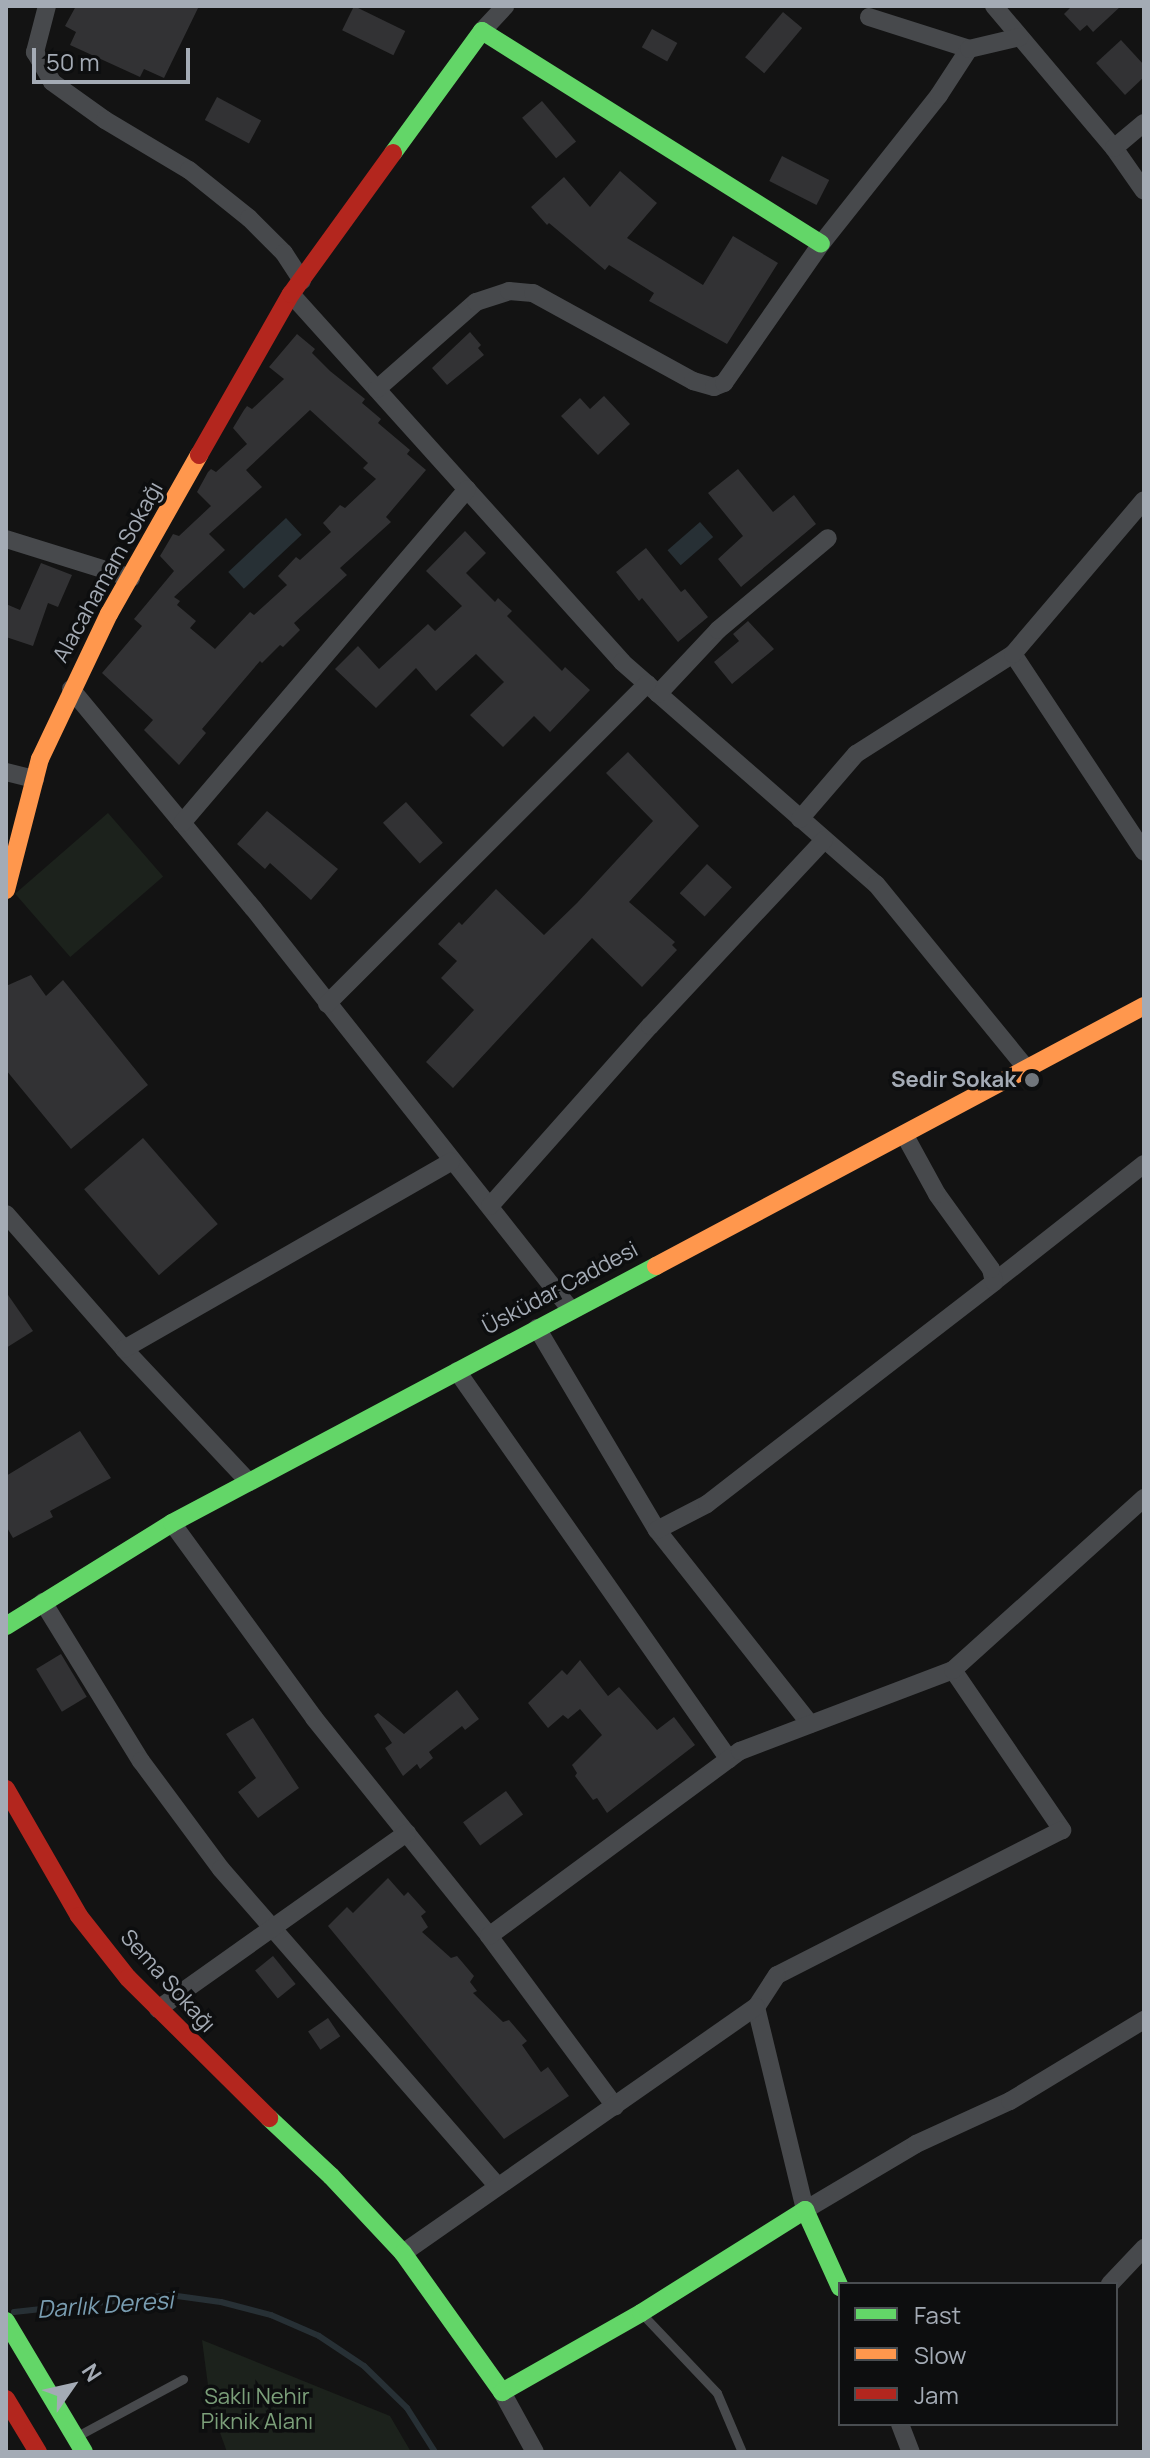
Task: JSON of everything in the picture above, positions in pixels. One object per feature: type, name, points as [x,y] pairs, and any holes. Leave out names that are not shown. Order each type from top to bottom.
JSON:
[{"type":"main road","name":"Alacahamam Sokağı","points":[[6,890],[35,779],[71,689],[131,578],[297,288],[482,31]]},
{"type":"main road","points":[[482,31],[821,244]]},
{"type":"main road","name":"Üsküdar Caddesi","points":[[6,1626],[172,1523],[1144,1006]]},
{"type":"main road","name":"Sema Sokağı","points":[[6,1789],[79,1916],[128,1978],[331,2176],[403,2253],[502,2392]]},
{"type":"main road","points":[[502,2392],[641,2313],[805,2210],[838,2283]]},
{"type":"main road","points":[[6,2321],[79,2444]]},
{"type":"main road","points":[[6,2399],[38,2452]]},
{"type":"street","points":[[47,6],[35,52],[52,82],[201,179],[275,244],[297,288],[377,389],[622,662],[876,884],[1027,1069]]},
{"type":"street","points":[[482,31],[505,6]]},
{"type":"street","points":[[994,6],[1114,148],[1144,191]]},
{"type":"street","points":[[869,17],[969,49],[1020,37]]},
{"type":"street","points":[[377,389],[476,302],[509,291],[533,293],[693,381],[714,387],[729,379],[752,339],[821,244],[939,95],[969,49]]},
{"type":"street","points":[[1114,148],[1144,123]]},
{"type":"street","points":[[182,823],[467,489]]},
{"type":"street","points":[[800,819],[856,754],[1013,654],[1144,500]]},
{"type":"street","points":[[327,1004],[652,689],[828,538]]},
{"type":"street","points":[[6,539],[131,578]]},
{"type":"street","points":[[1013,654],[1144,852]]},
{"type":"street","points":[[71,689],[182,823],[571,1310]]},
{"type":"street","points":[[6,772],[35,779]]},
{"type":"street","points":[[490,1206],[650,1026],[824,840]]},
{"type":"street","points":[[904,1134],[937,1194],[991,1269],[994,1282]]},
{"type":"street","points":[[124,1349],[451,1162]]},
{"type":"street","points":[[657,1530],[707,1504],[1144,1164]]},
{"type":"street","points":[[6,1214],[124,1349],[249,1482]]},
{"type":"street","points":[[537,1328],[657,1530],[810,1724]]},
{"type":"street","points":[[457,1371],[729,1759]]},
{"type":"street","points":[[489,1936],[740,1751],[953,1670],[1144,1498]]},
{"type":"street","points":[[172,1523],[314,1718],[489,1936],[615,2106]]},
{"type":"street","points":[[43,1602],[141,1761],[177,1813],[221,1869],[498,2186]]},
{"type":"street","points":[[403,2253],[756,2007],[777,1975],[1062,1830],[953,1670]]},
{"type":"street","points":[[158,2009],[407,1833]]},
{"type":"street","points":[[756,2007],[805,2210],[916,2144],[1010,2101],[1144,2020]]},
{"type":"street","points":[[1112,2282],[1144,2248]]},
{"type":"street","points":[[502,2392],[535,2452]]},
{"type":"street","points":[[901,2426],[911,2452]]},
{"type":"lane","points":[[641,2313],[707,2379],[726,2407],[742,2452]]},
{"type":"lane","points":[[79,2444],[183,2379]]},
{"type":"green space","points":[[108,813],[163,876],[70,957],[15,894]]},
{"type":"green space","name":"Saklı Nehir Piknik Alanı","points":[[202,2340],[390,2416],[411,2452],[227,2452],[211,2408]]},
{"type":"shaded area","points":[[286,518],[302,535],[244,589],[228,572]]},
{"type":"shaded area","points":[[700,522],[713,537],[681,565],[668,550]]},
{"type":"building","points":[[76,6],[199,6],[164,78],[144,69],[140,77],[70,45],[76,32],[65,26]]},
{"type":"building","points":[[354,6],[405,31],[393,55],[342,30]]},
{"type":"building","points":[[1072,6],[1121,6],[1093,32],[1087,25],[1080,31],[1064,14]]},
{"type":"building","points":[[783,12],[802,28],[764,73],[745,57]]},
{"type":"building","points":[[652,29],[677,43],[667,61],[642,47]]},
{"type":"building","points":[[1121,40],[1144,65],[1144,77],[1125,95],[1096,63]]},
{"type":"building","points":[[217,97],[261,120],[249,143],[205,120]]},
{"type":"building","points":[[542,101],[576,142],[556,158],[522,118]]},
{"type":"building","points":[[782,156],[829,180],[817,205],[769,181]]},
{"type":"building","points":[[620,171],[657,203],[627,238],[703,285],[733,236],[778,263],[727,344],[649,301],[654,293],[609,265],[605,270],[549,223],[547,225],[531,207],[564,177],[590,207]]},
{"type":"building","points":[[470,332],[481,345],[478,348],[484,355],[447,385],[432,368]]},
{"type":"building","points":[[297,334],[315,349],[312,353],[330,371],[365,399],[362,403],[381,419],[378,423],[410,450],[407,454],[426,470],[386,517],[391,522],[340,568],[347,575],[294,623],[300,630],[283,647],[280,645],[262,663],[260,661],[202,729],[206,733],[179,765],[144,730],[153,720],[102,673],[142,626],[134,619],[174,571],[160,556],[173,534],[179,536],[211,506],[197,492],[208,472],[211,469],[216,472],[247,444],[233,428],[244,410],[247,406],[252,409],[284,379],[269,367]],"holes":[[[310,410],[368,463],[363,468],[376,479],[345,508],[340,505],[323,523],[331,532],[300,560],[296,557],[278,576],[287,585],[254,615],[250,612],[215,649],[190,628],[196,621],[177,605],[180,601],[174,597],[225,550],[209,534],[262,487],[246,470]]]},
{"type":"building","points":[[604,396],[630,424],[598,455],[561,416],[580,398],[590,409]]},
{"type":"building","points":[[738,469],[773,512],[794,495],[816,524],[741,587],[718,559],[743,536],[708,493]]},
{"type":"building","points":[[465,531],[486,553],[466,573],[495,602],[498,598],[512,611],[507,616],[562,671],[565,667],[590,690],[550,732],[534,716],[503,747],[470,715],[504,682],[476,654],[436,691],[416,668],[376,708],[335,669],[358,646],[379,669],[428,624],[435,631],[462,606],[426,571]]},
{"type":"building","points":[[646,548],[681,592],[685,589],[708,617],[678,642],[616,572]]},
{"type":"building","points":[[41,563],[72,575],[58,607],[48,603],[33,646],[6,637],[6,604],[20,610]]},
{"type":"building","points":[[748,621],[774,649],[732,684],[714,662],[739,641],[733,634]]},
{"type":"building","points":[[628,752],[699,826],[629,902],[675,942],[672,945],[677,950],[642,987],[592,938],[453,1088],[426,1062],[474,1010],[441,978],[457,961],[438,944],[459,922],[462,925],[496,889],[544,935],[577,903],[653,821],[606,773]]},
{"type":"building","points":[[406,802],[443,843],[420,864],[383,823]]},
{"type":"building","points":[[267,811],[338,869],[311,900],[270,863],[265,869],[237,844]]},
{"type":"building","points":[[707,864],[732,887],[705,916],[680,893]]},
{"type":"building","points":[[31,975],[46,996],[63,980],[148,1085],[71,1149],[6,1070],[6,986]]},
{"type":"building","points":[[143,1138],[218,1224],[159,1275],[84,1189]]},
{"type":"building","points":[[6,1292],[33,1331],[6,1348]]},
{"type":"building","points":[[80,1431],[111,1478],[50,1511],[53,1517],[13,1538],[6,1526],[6,1476]]},
{"type":"building","points":[[61,1654],[87,1697],[62,1712],[36,1669]]},
{"type":"building","points":[[580,1660],[608,1696],[619,1687],[657,1730],[674,1717],[695,1745],[607,1813],[575,1776],[577,1773],[572,1765],[602,1735],[580,1709],[568,1719],[563,1715],[548,1728],[528,1703],[562,1670],[567,1675]]},
{"type":"building","points":[[457,1690],[479,1719],[465,1730],[462,1726],[429,1752],[433,1758],[420,1769],[417,1764],[403,1776],[385,1748],[392,1743],[374,1716],[378,1713],[404,1734]]},
{"type":"building","points":[[253,1718],[299,1788],[258,1818],[238,1792],[256,1778],[226,1734]]},
{"type":"building","points":[[506,1791],[523,1814],[480,1846],[463,1822]]},
{"type":"building","points":[[388,1878],[404,1896],[408,1892],[426,1912],[421,1916],[428,1927],[422,1932],[451,1958],[457,1956],[474,1976],[470,1982],[477,1991],[473,1993],[503,2022],[509,2020],[527,2041],[522,2045],[541,2072],[548,2067],[569,2096],[504,2139],[328,1926],[347,1907],[353,1913]]},
{"type":"building","points":[[273,1956],[296,1984],[278,1998],[255,1970]]},
{"type":"building","points":[[328,2018],[340,2036],[320,2050],[308,2031]]},
{"type":"waterway","name":"Darlık Deresi","points":[[14,2312],[170,2295],[221,2302],[271,2315],[319,2336],[364,2366],[407,2408],[435,2452]]},
{"type":"traffic: fast","points":[[393,153],[482,31],[821,244]]},
{"type":"traffic: fast","points":[[6,1626],[172,1523],[656,1266]]},
{"type":"traffic: fast","points":[[269,2118],[331,2176],[403,2253],[502,2392],[641,2313],[805,2210],[838,2283]]},
{"type":"traffic: fast","points":[[6,2321],[84,2452]]},
{"type":"traffic: slow","points":[[6,890],[40,759],[109,614],[199,455]]},
{"type":"traffic: slow","points":[[656,1266],[1144,1006]]},
{"type":"traffic: jam","points":[[199,455],[291,294],[393,153]]},
{"type":"traffic: jam","points":[[6,1789],[79,1916],[128,1978],[269,2118]]},
{"type":"traffic: jam","points":[[6,2399],[38,2452]]},
{"type":"place","name":"Sedir Sokak","points":[[1032,1080]]}]
